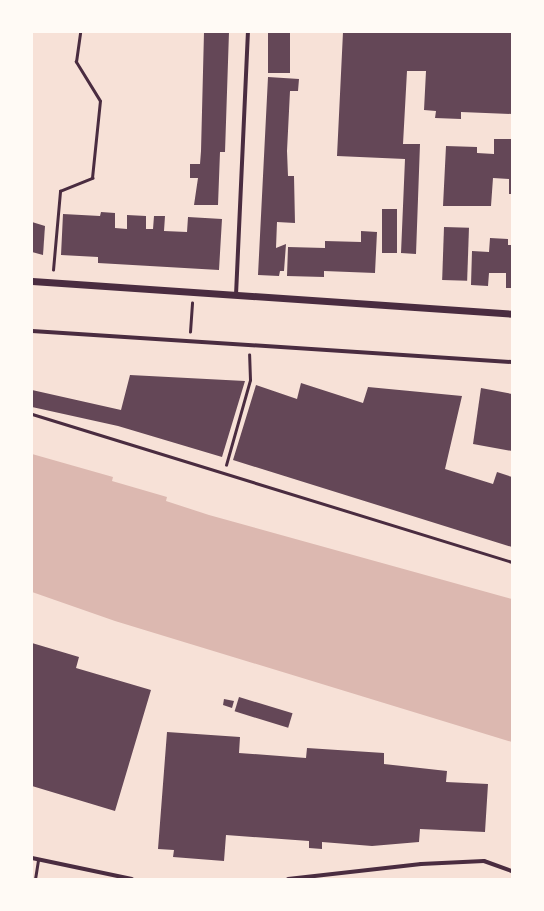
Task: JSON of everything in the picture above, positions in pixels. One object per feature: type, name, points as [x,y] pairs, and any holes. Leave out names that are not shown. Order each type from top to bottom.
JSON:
[{"type":"street","points":[[236,296],[248,32]]},
{"type":"street","points":[[32,281],[52,285],[512,314]]},
{"type":"street","points":[[32,331],[512,362]]},
{"type":"street","points":[[32,858],[132,879]]},
{"type":"street","points":[[288,879],[421,864],[484,861],[512,870]]},
{"type":"lane","points":[[32,414],[224,470],[512,562]]},
{"type":"lane","points":[[35,879],[38,860]]},
{"type":"path","points":[[52,285],[60,192],[92,178],[100,101],[76,62],[80,32]]},
{"type":"path","points":[[191,316],[191,326]]},
{"type":"path","points":[[224,470],[250,380],[249,346]]},
{"type":"shaded area","points":[[32,454],[113,477],[112,481],[167,497],[166,501],[209,515],[512,599],[512,742],[115,621],[32,592]]},
{"type":"building","points":[[204,32],[229,32],[225,152],[220,152],[218,205],[194,205],[198,178],[190,178],[190,164],[200,164]]},
{"type":"building","points":[[268,32],[290,32],[290,73],[268,73]]},
{"type":"building","points":[[343,32],[512,32],[512,114],[461,112],[461,119],[435,118],[436,111],[424,110],[426,71],[407,71],[403,144],[420,144],[416,254],[401,253],[405,159],[337,156]]},
{"type":"building","points":[[268,77],[299,79],[298,91],[290,91],[287,151],[288,176],[294,176],[295,223],[277,222],[276,248],[286,244],[284,271],[280,271],[279,276],[258,275]]},
{"type":"building","points":[[494,139],[512,139],[512,194],[509,194],[509,179],[493,178],[491,206],[443,206],[446,146],[477,147],[477,153],[494,154]]},
{"type":"building","points":[[382,209],[397,209],[397,253],[382,253]]},
{"type":"building","points":[[101,212],[115,213],[115,228],[127,229],[127,215],[146,216],[146,229],[153,229],[154,216],[165,216],[164,231],[187,232],[188,217],[222,219],[219,270],[98,263],[98,257],[61,255],[63,214],[100,216]]},
{"type":"building","points":[[32,222],[45,226],[43,255],[32,252]]},
{"type":"building","points":[[444,227],[469,228],[467,281],[442,280]]},
{"type":"building","points":[[361,231],[377,232],[375,273],[324,271],[324,277],[287,276],[288,247],[325,248],[325,241],[361,242]]},
{"type":"building","points":[[490,238],[508,239],[508,245],[512,245],[512,288],[506,288],[506,273],[489,273],[488,286],[471,285],[472,251],[489,252]]},
{"type":"building","points":[[130,375],[245,381],[222,457],[118,426],[32,407],[32,390],[121,410]]},
{"type":"building","points":[[301,383],[363,403],[368,387],[462,396],[445,469],[493,484],[497,472],[512,477],[512,547],[233,460],[256,385],[297,399]]},
{"type":"building","points":[[481,388],[512,394],[512,451],[473,444]]},
{"type":"building","points":[[32,643],[79,657],[76,668],[151,690],[115,811],[32,786]]},
{"type":"building","points":[[239,697],[293,713],[288,728],[235,711]]},
{"type":"building","points":[[224,699],[234,701],[232,708],[223,705]]},
{"type":"building","points":[[167,732],[240,737],[239,753],[306,758],[307,748],[384,753],[384,764],[447,771],[446,782],[488,784],[485,832],[420,829],[419,842],[372,846],[322,842],[322,849],[309,848],[309,841],[226,835],[224,861],[173,857],[174,850],[158,849]]}]
